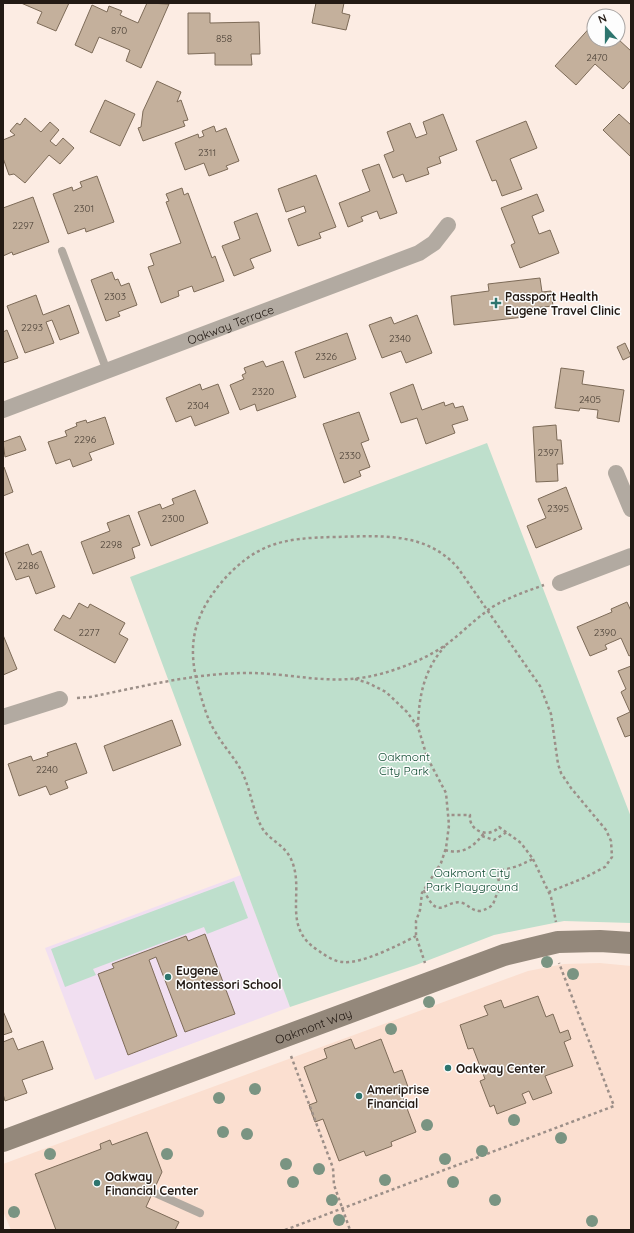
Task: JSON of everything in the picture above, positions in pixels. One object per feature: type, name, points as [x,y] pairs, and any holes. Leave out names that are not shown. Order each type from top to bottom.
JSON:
[{"type":"street","name":"Oakway Terrace","points":[[3,410],[419,253],[434,243],[448,225]]},
{"type":"street","points":[[616,474],[631,509]]},
{"type":"street","points":[[560,584],[631,556]]},
{"type":"street","points":[[3,717],[60,699]]},
{"type":"street","name":"Oakmont Way","points":[[3,1142],[283,1036],[504,955],[558,942],[600,941],[631,943]]},
{"type":"lane","points":[[62,251],[107,371]]},
{"type":"lane","points":[[153,1192],[200,1214]]},
{"type":"path","points":[[416,936],[380,953],[345,963],[333,960],[318,952],[307,941],[299,929],[296,915],[296,886],[292,861],[289,855],[262,828],[243,774],[216,734],[208,717],[196,677],[193,656],[194,633],[197,622],[208,600],[239,564],[264,548],[282,541],[367,536],[390,537],[417,541],[432,546],[451,560],[536,678],[544,693],[551,714],[558,764],[561,773],[571,788],[606,830],[611,841],[612,856],[604,867],[584,878],[549,892]]},
{"type":"path","points":[[418,727],[421,694],[427,672],[434,659],[446,644],[488,610],[509,598],[549,583],[560,584]]},
{"type":"path","points":[[60,699],[90,697],[196,677],[242,673],[263,673],[320,680],[353,679],[371,676],[398,668],[446,644]]},
{"type":"path","points":[[353,679],[368,683],[386,692],[403,707],[418,727],[427,757],[446,793],[449,815],[449,833],[440,863],[424,889],[420,910],[416,921],[416,936],[432,982]]},
{"type":"path","points":[[449,815],[470,815],[470,820],[474,828],[484,833],[492,832],[499,827],[521,843],[532,859],[549,892],[556,918]]},
{"type":"path","points":[[482,836],[494,840],[507,832]]},
{"type":"path","points":[[445,850],[458,853],[468,848],[484,833]]},
{"type":"path","points":[[424,889],[429,901],[437,907],[441,908],[460,903],[480,911],[489,908],[495,902],[496,894],[500,890],[498,876],[500,871],[518,866],[532,859]]},
{"type":"path","points":[[285,1230],[614,1106],[559,963],[558,942]]},
{"type":"path","points":[[283,1036],[333,1168],[334,1185],[350,1230]]},
{"type":"shaded area","name":"Eugene Montessori School","points":[[241,875],[290,1007],[95,1080],[45,948]]},
{"type":"shaded area","name":"Oakway Center","points":[[600,963],[631,966],[631,1230],[11,1230],[3,1211],[3,1164],[528,971],[564,964]]},
{"type":"green space","name":"Oakmont City Park","points":[[487,443],[631,817],[631,923],[564,921],[494,935],[416,965],[290,1007],[130,577]]},
{"type":"green space","points":[[234,881],[248,918],[207,934],[204,927],[93,969],[96,975],[65,987],[51,949]]},
{"type":"building","points":[[21,3],[69,3],[56,31],[37,23],[42,12]]},
{"type":"building","points":[[147,3],[169,4],[141,68],[126,61],[130,50],[99,37],[92,53],[75,45],[92,5],[107,12],[109,6],[122,11],[120,15],[138,23]]},
{"type":"building","points":[[316,3],[344,3],[342,13],[350,15],[346,30],[312,23]]},
{"type":"building","points":[[188,13],[210,13],[210,23],[259,22],[260,54],[251,54],[252,65],[215,65],[215,53],[188,54]]},
{"type":"building","points":[[586,32],[586,48],[626,48],[626,46],[631,51],[631,80],[623,89],[595,64],[576,85],[555,66]]},
{"type":"building","points":[[157,81],[181,92],[177,102],[181,100],[188,120],[183,121],[185,126],[143,141],[138,128],[141,127],[143,111]]},
{"type":"building","points":[[105,100],[135,114],[120,146],[90,132]]},
{"type":"building","points":[[443,114],[457,150],[439,157],[441,163],[427,168],[429,174],[406,182],[403,174],[393,178],[384,155],[394,151],[387,132],[410,123],[416,138],[427,134],[423,122]]},
{"type":"building","points":[[619,114],[631,125],[631,157],[603,130]]},
{"type":"building","points":[[25,118],[41,132],[50,122],[59,130],[50,141],[56,146],[63,138],[74,148],[60,164],[49,155],[25,183],[14,174],[9,175],[3,158],[3,140],[15,135],[10,131],[17,123],[20,125]]},
{"type":"building","points":[[526,121],[537,148],[510,159],[522,189],[502,196],[496,180],[492,181],[476,141]]},
{"type":"building","points":[[214,126],[216,132],[226,128],[239,161],[226,166],[228,169],[209,176],[204,163],[185,170],[175,143],[198,134],[199,138],[204,136],[202,131]]},
{"type":"building","points":[[379,164],[397,213],[380,219],[377,211],[361,217],[363,221],[348,227],[339,203],[370,191],[362,170]]},
{"type":"building","points":[[316,175],[336,227],[319,233],[321,238],[298,246],[288,219],[306,212],[304,206],[286,212],[278,189]]},
{"type":"building","points":[[97,176],[114,222],[86,232],[85,228],[68,234],[53,194],[72,187],[73,191],[82,187],[80,182]]},
{"type":"building","points":[[182,188],[184,195],[188,193],[212,258],[215,256],[224,281],[194,292],[192,286],[178,291],[179,296],[161,303],[148,267],[154,265],[150,254],[181,243],[166,202],[169,201],[166,194]]},
{"type":"building","points":[[537,194],[544,211],[532,216],[539,234],[550,230],[559,253],[520,268],[511,245],[515,243],[501,208]]},
{"type":"building","points":[[33,197],[49,242],[13,255],[12,252],[3,256],[3,208]]},
{"type":"building","points":[[257,213],[271,251],[250,259],[254,268],[234,276],[222,246],[240,239],[234,222]]},
{"type":"building","points":[[112,272],[115,280],[118,279],[121,286],[129,283],[137,305],[118,312],[120,316],[106,321],[91,280]]},
{"type":"building","points":[[540,278],[542,292],[551,291],[553,306],[523,309],[524,317],[454,325],[451,296],[489,291],[488,284]]},
{"type":"building","points":[[36,295],[43,315],[69,305],[79,333],[60,340],[52,320],[46,322],[54,343],[25,353],[7,306]]},
{"type":"building","points":[[417,315],[432,353],[406,363],[401,351],[382,358],[369,325],[391,317],[394,324]]},
{"type":"building","points":[[7,330],[18,358],[3,363],[3,332]]},
{"type":"building","points":[[347,333],[356,359],[304,378],[295,352]]},
{"type":"building","points":[[625,343],[631,356],[623,360],[617,347]]},
{"type":"building","points":[[263,361],[266,367],[283,361],[296,397],[257,411],[255,404],[240,410],[230,385],[244,379],[242,375],[246,373],[244,368]]},
{"type":"building","points":[[561,368],[584,371],[582,384],[624,390],[619,422],[597,418],[598,410],[580,408],[579,411],[555,408]]},
{"type":"building","points":[[200,384],[202,390],[218,384],[229,413],[195,426],[191,416],[176,422],[166,398]]},
{"type":"building","points":[[413,384],[422,410],[444,402],[445,406],[453,403],[455,408],[463,406],[468,420],[452,425],[455,433],[426,444],[417,418],[401,423],[390,393]]},
{"type":"building","points":[[359,412],[369,440],[361,443],[370,467],[359,471],[361,476],[344,483],[323,424]]},
{"type":"building","points":[[105,417],[114,444],[89,453],[92,460],[73,467],[70,459],[56,464],[48,442],[67,436],[65,431],[77,426],[76,423],[86,420],[87,423]]},
{"type":"building","points":[[556,425],[557,440],[561,440],[563,464],[557,464],[558,481],[536,482],[533,427]]},
{"type":"building","points":[[20,436],[26,450],[5,457],[3,442]]},
{"type":"building","points":[[4,467],[13,492],[3,496],[3,468]]},
{"type":"building","points":[[566,487],[582,529],[536,548],[527,526],[546,518],[538,499]]},
{"type":"building","points":[[195,490],[208,523],[151,546],[138,512],[160,504],[162,509],[174,504],[172,499]]},
{"type":"building","points":[[129,515],[140,545],[132,548],[135,558],[93,574],[81,542],[110,531],[107,523]]},
{"type":"building","points":[[28,544],[32,555],[41,551],[55,587],[36,594],[29,576],[16,580],[5,553]]},
{"type":"building","points":[[627,602],[631,611],[631,655],[629,656],[621,638],[605,645],[607,649],[590,656],[577,627],[612,612],[611,609]]},
{"type":"building","points":[[79,603],[88,608],[90,604],[125,623],[119,634],[128,639],[115,663],[54,630],[63,615],[70,619]]},
{"type":"building","points":[[3,635],[17,669],[3,675]]},
{"type":"building","points":[[631,666],[631,735],[625,737],[617,718],[630,712],[621,692],[626,689],[618,671]]},
{"type":"building","points":[[172,720],[181,745],[113,771],[104,746]]},
{"type":"building","points":[[76,743],[87,773],[65,781],[68,788],[50,795],[46,786],[19,796],[8,764],[31,756],[33,761],[48,756],[47,753]]},
{"type":"building","points":[[205,934],[235,1014],[185,1032],[156,957],[149,960],[177,1036],[128,1055],[98,974],[114,968],[112,964],[186,936],[188,941]]},
{"type":"building","points":[[538,996],[546,1017],[553,1014],[560,1033],[568,1030],[571,1039],[564,1042],[573,1066],[545,1076],[552,1093],[533,1100],[529,1091],[522,1094],[526,1103],[497,1114],[494,1105],[490,1107],[480,1081],[485,1079],[473,1048],[468,1049],[460,1025],[488,1015],[484,1006],[501,1000],[504,1008]]},
{"type":"building","points":[[3,1011],[12,1032],[3,1035]]},
{"type":"building","points":[[13,1038],[18,1050],[43,1041],[53,1069],[22,1080],[27,1093],[5,1101],[3,1094],[3,1042]]},
{"type":"building","name":"Ameriprise Financial","points":[[351,1039],[355,1049],[381,1039],[394,1073],[402,1070],[408,1087],[400,1090],[416,1132],[391,1142],[392,1146],[366,1156],[364,1151],[339,1161],[323,1119],[315,1122],[309,1105],[317,1102],[304,1067],[327,1058],[324,1049]]},
{"type":"building","name":"Oakway Financial Center","points":[[147,1132],[162,1172],[146,1207],[179,1222],[175,1230],[56,1230],[35,1174],[101,1149],[100,1144],[110,1140],[112,1145]]},
{"type":"place","name":"Passport Health Eugene Travel Clinic","points":[[496,303]]},
{"type":"place","name":"Eugene Montessori School","points":[[168,977]]},
{"type":"place","name":"Oakway Center","points":[[448,1068]]},
{"type":"place","name":"Ameriprise Financial","points":[[359,1096]]},
{"type":"place","name":"Oakway Financial Center","points":[[97,1183]]},
{"type":"park label","name":"Oakmont City Park Playground","points":[[472,879]]}]
